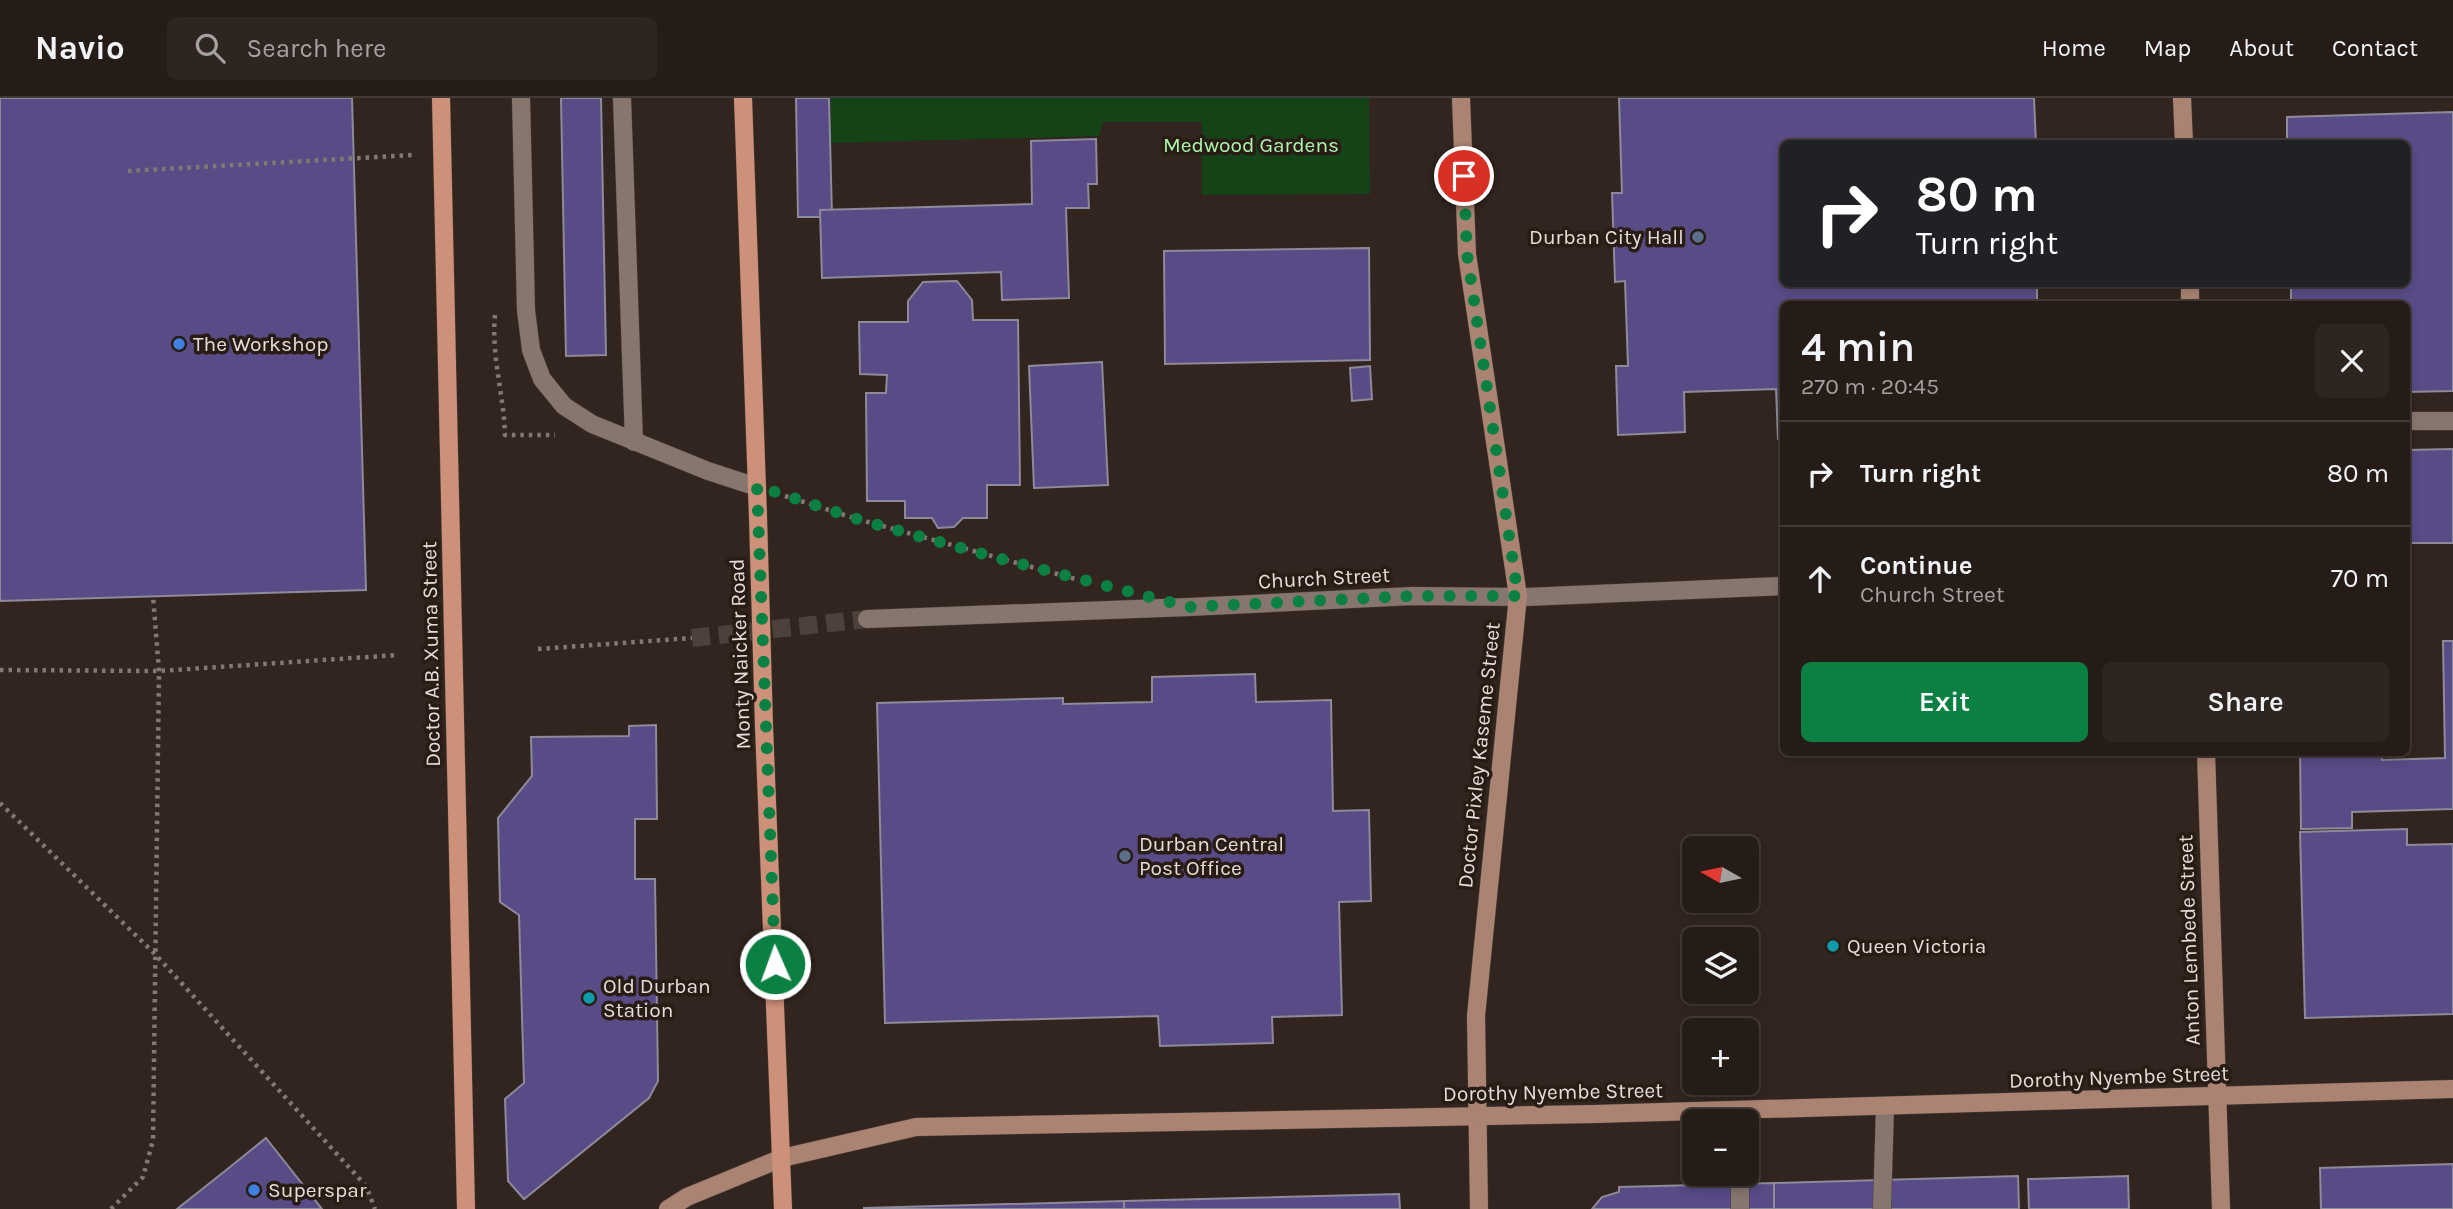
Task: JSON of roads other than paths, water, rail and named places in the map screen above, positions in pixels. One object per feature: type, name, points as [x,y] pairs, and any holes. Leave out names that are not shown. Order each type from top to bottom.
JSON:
[{"type":"main road","name":"Doctor A.B. Xuma Street","points":[[441,98],[466,1209]]},
{"type":"main road","name":"Monty Naicker Road","points":[[743,98],[783,1209]]},
{"type":"main road","name":"Doctor Pixley Kaseme Street","points":[[1461,98],[1467,254],[1518,596],[1476,1016],[1479,1209]]},
{"type":"main road","points":[[2182,98],[2184,140]]},
{"type":"main road","name":"Anton Lembede Street","points":[[2206,756],[2221,1209]]},
{"type":"main road","name":"Dorothy Nyembe Street","points":[[1759,1115],[1885,1107],[2453,1089]]},
{"type":"main road","name":"Dorothy Nyembe Street","points":[[668,1209],[687,1197],[782,1158],[916,1127],[1477,1117],[1682,1116]]},
{"type":"street","points":[[521,98],[526,310],[531,350],[542,379],[564,406],[592,424],[708,471],[757,486]]},
{"type":"street","points":[[622,98],[634,442]]},
{"type":"street","points":[[2410,421],[2453,421]]},
{"type":"street","name":"Church Street","points":[[867,619],[1412,596],[1518,596],[1780,586]]},
{"type":"street","points":[[1881,1209],[1885,1107]]},
{"type":"street","points":[[1740,1186],[1740,1209]]},
{"type":"tunnel","points":[[692,638],[867,619]]},
{"type":"place","name":"Durban City Hall","points":[[1698,237]]},
{"type":"place","name":"The Workshop","points":[[179,344]]},
{"type":"place","name":"Durban Central Post Office","points":[[1125,856]]},
{"type":"place","name":"Queen Victoria","points":[[1833,946]]},
{"type":"place","name":"Old Durban Station","points":[[589,998]]},
{"type":"place","name":"Superspar","points":[[254,1190]]},
{"type":"park label","name":"Medwood Gardens","points":[[1251,145]]}]
